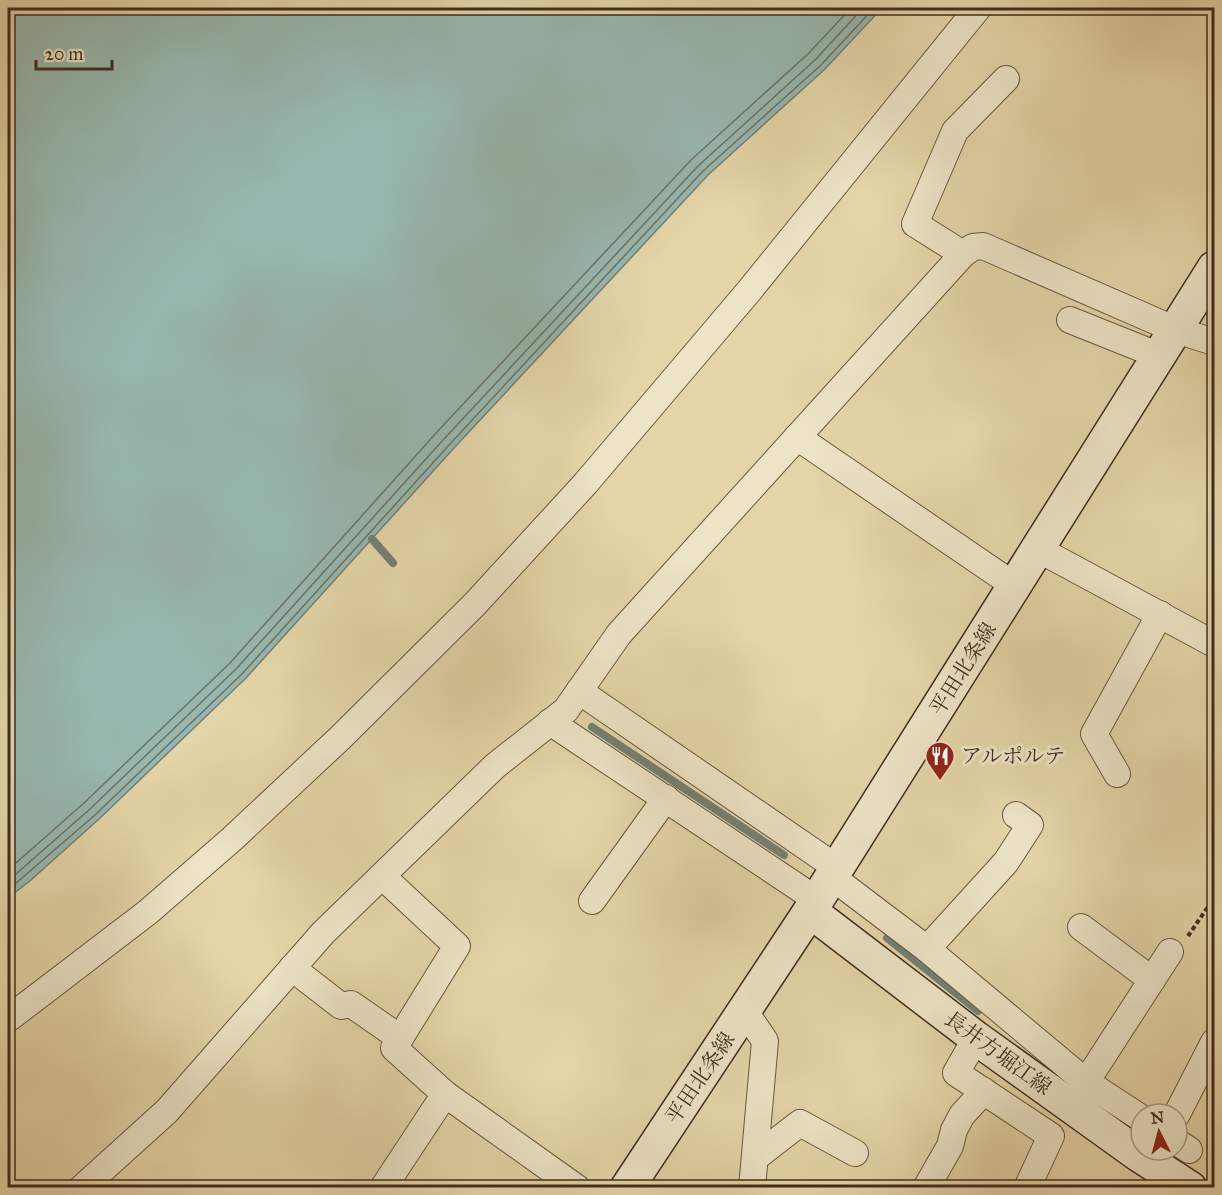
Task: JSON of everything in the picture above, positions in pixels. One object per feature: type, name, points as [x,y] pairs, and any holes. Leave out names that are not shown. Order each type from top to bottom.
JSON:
[{"type":"main road","name":"平田北条線","points":[[627,1188],[824,889],[1215,268]]},
{"type":"main road","name":"長井方堀江線","points":[[824,889],[976,1038],[1139,1155],[1190,1188]]},
{"type":"street","points":[[8,1019],[148,912],[232,839],[348,730],[475,604],[585,484],[742,299],[978,8]]},
{"type":"street","points":[[963,254],[915,224],[955,131],[1006,79]]},
{"type":"street","points":[[82,1188],[167,1111],[323,933],[495,766],[566,710],[619,634],[963,254],[973,247],[983,246],[1168,343]]},
{"type":"street","points":[[1070,320],[1168,343],[1215,342]]},
{"type":"street","points":[[797,437],[1015,586]]},
{"type":"street","points":[[1038,549],[1215,644]]},
{"type":"street","points":[[1117,774],[1094,734],[1160,614]]},
{"type":"street","points":[[579,691],[824,889]]},
{"type":"street","points":[[550,722],[666,798],[927,949],[1086,1082],[1129,1110]]},
{"type":"street","points":[[592,901],[666,798]]},
{"type":"street","points":[[927,949],[1006,862],[1030,825],[1016,814]]},
{"type":"street","points":[[382,876],[457,946],[394,1048],[445,1094],[577,1188]]},
{"type":"street","points":[[1081,927],[1152,980]]},
{"type":"street","points":[[1086,1082],[1170,952]]},
{"type":"street","points":[[292,968],[341,1006],[351,1004],[400,1038]]},
{"type":"street","points":[[744,1010],[765,1041],[752,1188]]},
{"type":"street","points":[[976,1038],[956,1073],[1051,1136],[1027,1188]]},
{"type":"street","points":[[1183,1102],[1215,1042]]},
{"type":"street","points":[[926,1188],[950,1146],[954,1130],[962,1115],[984,1091]]},
{"type":"street","points":[[383,1188],[445,1094]]},
{"type":"street","points":[[755,1158],[800,1123],[855,1153]]},
{"type":"path","points":[[1170,952],[1182,945],[1215,898]]},
{"type":"water","points":[[8,8],[882,8],[825,69],[708,175],[454,448],[246,678],[99,819],[8,898]]},
{"type":"waterway","points":[[372,539],[393,563]]},
{"type":"waterway","points":[[592,727],[784,855]]},
{"type":"waterway","points":[[887,938],[978,1011]]},
{"type":"place","name":"アルポルテ","points":[[940,782]]}]
